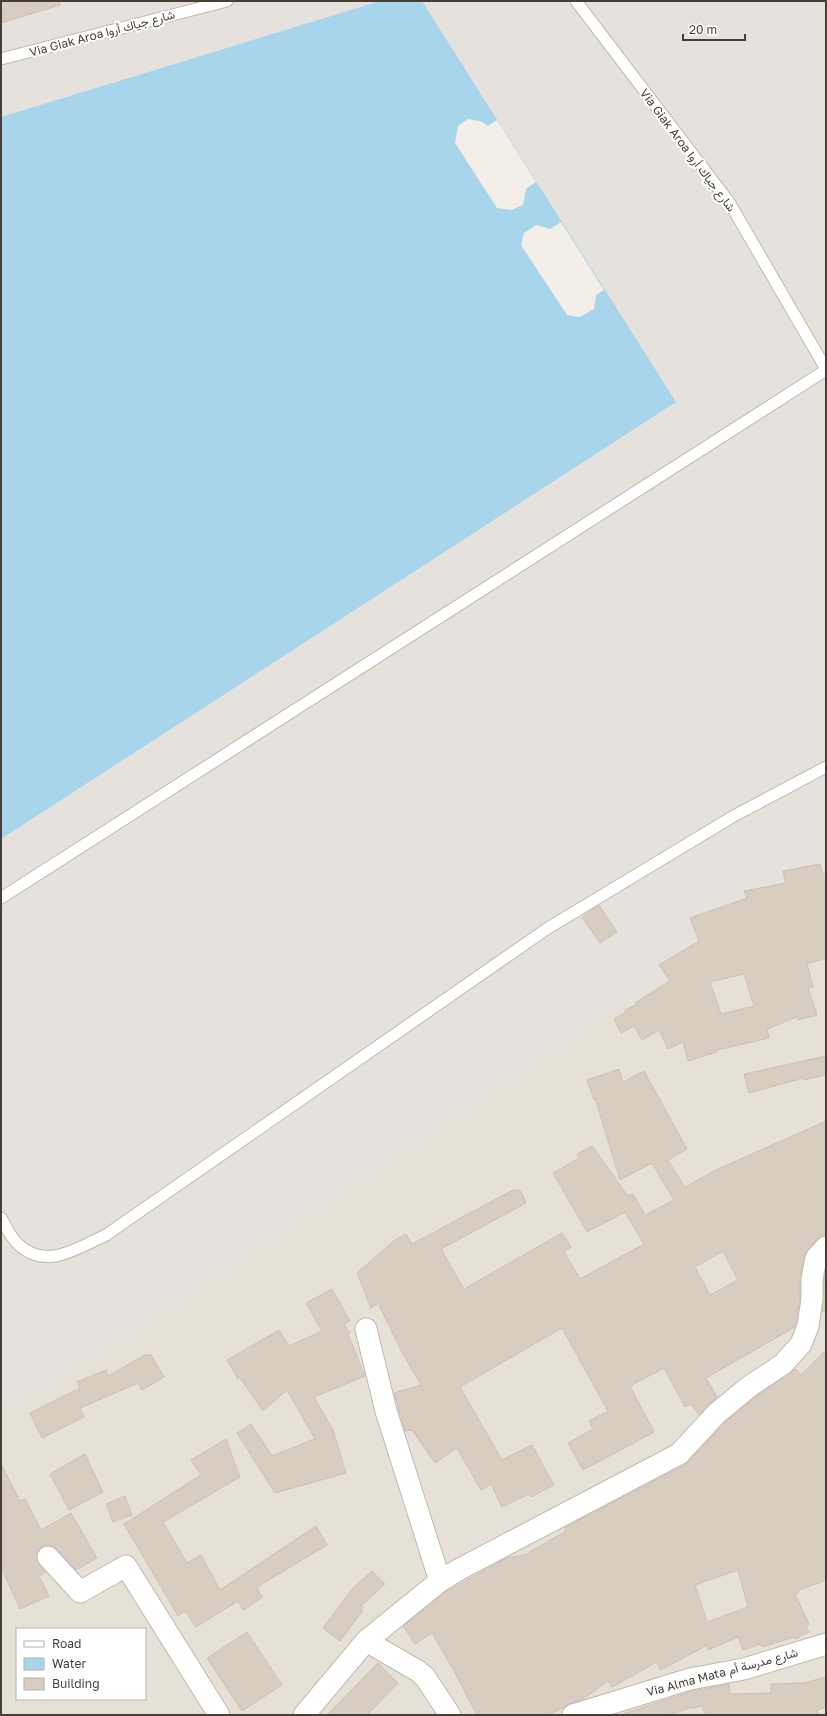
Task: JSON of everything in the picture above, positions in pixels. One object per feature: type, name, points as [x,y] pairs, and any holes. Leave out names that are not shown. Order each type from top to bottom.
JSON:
[{"type":"street","points":[[304,1715],[366,1641],[440,1581],[458,1570],[680,1454],[717,1413],[750,1386],[783,1364],[801,1344],[808,1326],[812,1300],[812,1279],[816,1258],[826,1247]]},
{"type":"street","points":[[366,1329],[386,1412],[440,1581]]},
{"type":"street","points":[[48,1557],[80,1592],[126,1566],[218,1715]]},
{"type":"street","points":[[366,1641],[418,1671],[425,1677],[450,1715]]},
{"type":"street","name":"Via Alma Mata شارع مدرسة أم","points":[[573,1715],[690,1679],[744,1669],[826,1644]]},
{"type":"lane","name":"Via Giak Aroa شارع جياك أروا","points":[[1,60],[227,1]]},
{"type":"lane","name":"Via Giak Aroa شارع جياك أروا","points":[[576,1],[729,202],[826,370]]},
{"type":"lane","points":[[1,898],[826,370]]},
{"type":"lane","points":[[1,1218],[17,1244],[35,1256],[56,1257],[106,1235],[548,928],[732,817],[826,767]]},
{"type":"shaded area","points":[[1,1],[380,1],[1,117]]},
{"type":"shaded area","points":[[422,1],[826,1],[826,930],[704,953],[17,1408],[1,1386],[1,839],[675,402]]},
{"type":"shaded area","points":[[826,930],[826,1715],[1,1715],[1,1386],[17,1408],[704,953]]},
{"type":"water","points":[[380,1],[422,1],[676,402],[1,839],[1,117]]},
{"type":"pier","points":[[468,119],[480,121],[488,126],[497,120],[536,182],[526,189],[523,205],[511,210],[497,208],[455,143],[458,126]]},
{"type":"pier","points":[[561,222],[604,290],[596,295],[594,309],[580,317],[567,315],[521,245],[524,233],[536,225],[550,229]]},
{"type":"building","points":[[1,1],[60,1],[60,5],[1,23]]},
{"type":"building","points":[[820,864],[823,875],[826,874],[826,958],[807,964],[813,987],[808,988],[817,1015],[798,1020],[797,1017],[767,1029],[769,1038],[717,1050],[717,1052],[688,1061],[683,1042],[668,1049],[659,1030],[642,1040],[634,1026],[621,1033],[614,1019],[626,1012],[625,1010],[636,1005],[635,1003],[670,981],[659,965],[699,941],[690,918],[747,898],[744,891],[786,883],[783,871]],"holes":[[[744,974],[754,1006],[721,1014],[710,982]]]},
{"type":"building","points":[[599,905],[617,932],[600,943],[582,917]]},
{"type":"building","points":[[826,1056],[826,1075],[804,1080],[804,1078],[749,1093],[744,1074]]},
{"type":"building","points":[[619,1069],[623,1082],[644,1071],[687,1149],[668,1160],[685,1187],[718,1169],[826,1121],[826,1235],[817,1239],[804,1256],[800,1277],[800,1298],[795,1327],[706,1378],[717,1397],[699,1415],[691,1404],[685,1407],[664,1368],[630,1386],[654,1432],[583,1470],[568,1443],[593,1429],[589,1421],[608,1411],[562,1328],[460,1387],[502,1460],[532,1445],[554,1485],[531,1497],[529,1494],[502,1507],[491,1484],[481,1490],[457,1448],[435,1463],[412,1430],[405,1431],[394,1393],[421,1385],[403,1354],[378,1303],[371,1308],[357,1273],[395,1240],[406,1234],[412,1244],[513,1190],[520,1190],[526,1203],[441,1249],[464,1289],[562,1233],[571,1247],[564,1252],[580,1279],[644,1244],[625,1212],[587,1232],[553,1173],[579,1158],[577,1154],[592,1146],[628,1196],[633,1194],[645,1215],[674,1200],[652,1163],[620,1180],[595,1098],[594,1100],[587,1080]],"holes":[[[723,1251],[738,1280],[710,1295],[695,1267]]]},
{"type":"building","points":[[826,1270],[826,1310],[822,1312],[824,1280]]},
{"type":"building","points":[[332,1289],[350,1321],[344,1324],[350,1333],[348,1334],[365,1376],[314,1397],[333,1430],[346,1473],[275,1493],[237,1433],[251,1424],[272,1456],[315,1439],[287,1390],[263,1411],[240,1378],[238,1379],[227,1360],[279,1330],[289,1346],[322,1331],[306,1303]]},
{"type":"building","points":[[826,1350],[826,1580],[797,1591],[798,1593],[795,1594],[809,1624],[806,1626],[809,1632],[795,1639],[794,1637],[762,1647],[761,1644],[743,1650],[738,1637],[708,1650],[708,1645],[660,1670],[657,1662],[612,1687],[608,1681],[583,1699],[547,1715],[477,1715],[432,1633],[415,1644],[403,1626],[447,1591],[507,1558],[525,1555],[566,1531],[564,1528],[685,1465],[725,1422],[757,1396],[795,1369],[801,1375]],"holes":[[[738,1570],[748,1607],[707,1622],[695,1585]]]},
{"type":"building","points":[[145,1355],[151,1355],[164,1377],[142,1390],[138,1383],[80,1408],[84,1417],[42,1438],[30,1413],[80,1388],[77,1382],[106,1370],[108,1376]]},
{"type":"building","points":[[226,1439],[240,1477],[163,1522],[187,1563],[201,1555],[220,1590],[316,1526],[327,1545],[257,1587],[262,1598],[243,1610],[238,1601],[196,1627],[185,1611],[178,1616],[124,1524],[201,1475],[191,1460]]},
{"type":"building","points":[[85,1454],[103,1492],[69,1510],[50,1474]]},
{"type":"building","points":[[1,1464],[20,1501],[25,1499],[41,1530],[71,1513],[97,1558],[76,1570],[52,1546],[46,1545],[40,1548],[36,1559],[46,1572],[39,1576],[49,1596],[20,1609],[1,1567]]},
{"type":"building","points":[[125,1496],[132,1515],[113,1522],[106,1504]]},
{"type":"building","points":[[372,1571],[385,1584],[362,1605],[362,1612],[340,1641],[323,1628],[353,1588]]},
{"type":"building","points":[[247,1632],[282,1685],[242,1711],[207,1658]]},
{"type":"building","points":[[378,1663],[398,1683],[367,1715],[327,1715]]},
{"type":"building","points":[[826,1677],[826,1707],[817,1710],[819,1715],[705,1715],[703,1706],[693,1707],[669,1715],[625,1715],[625,1713],[693,1691],[729,1684],[730,1694],[771,1693],[771,1684],[804,1683]]}]
